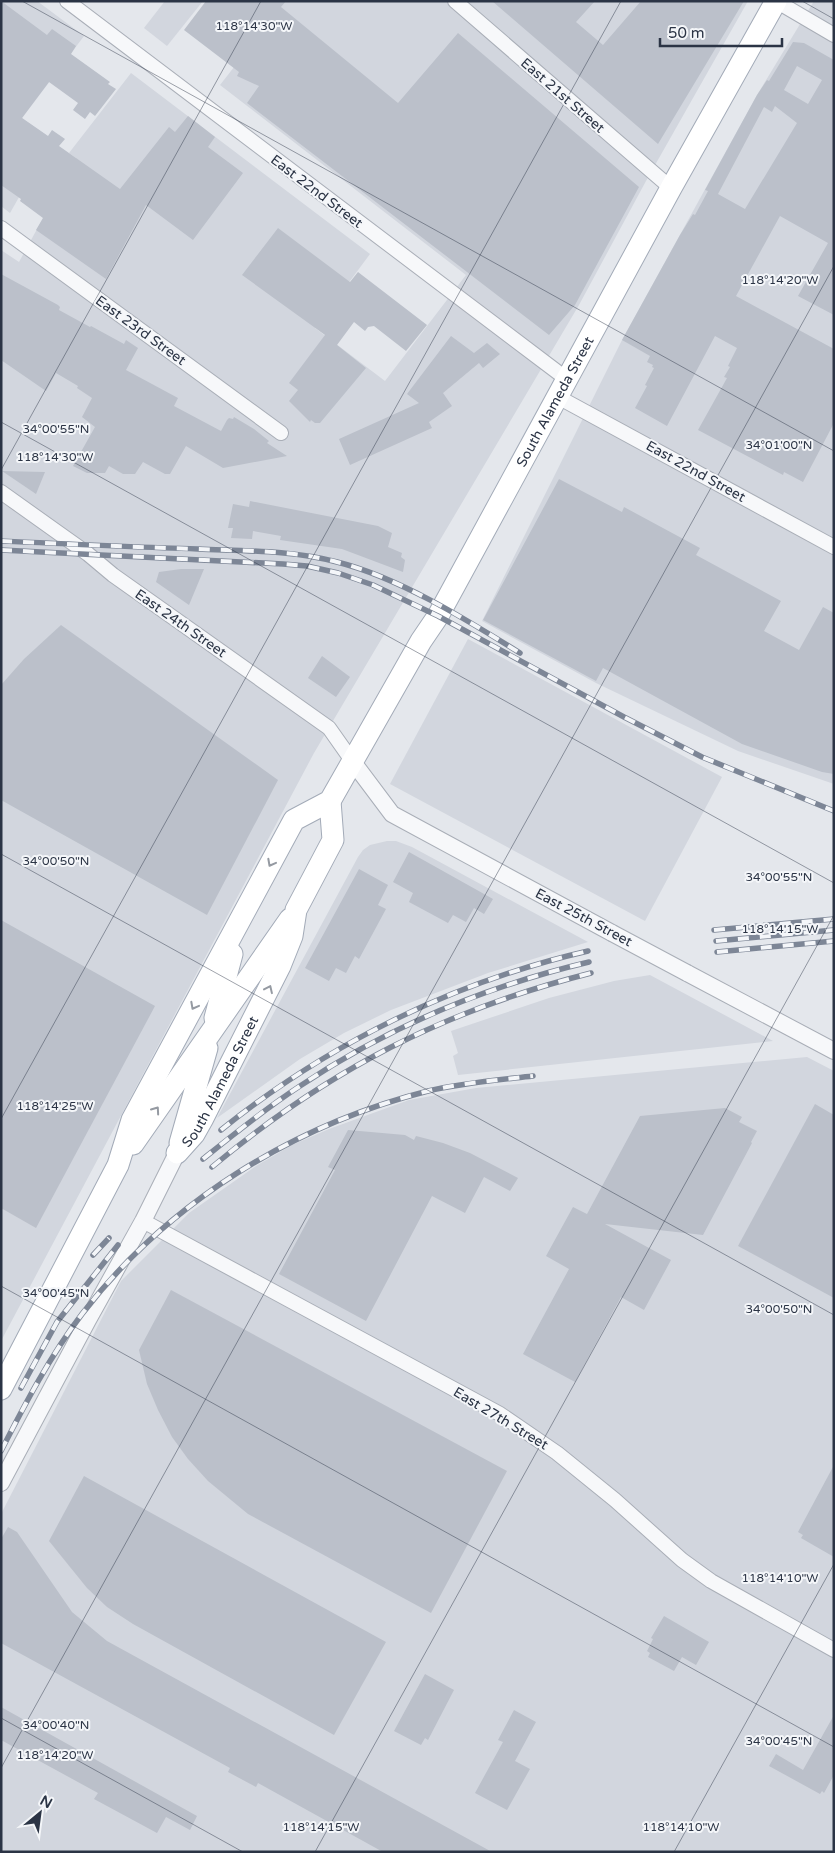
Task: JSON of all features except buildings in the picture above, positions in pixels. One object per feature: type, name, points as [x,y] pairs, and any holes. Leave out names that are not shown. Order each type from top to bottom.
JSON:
[{"type":"main road","name":"South Alameda Street","points":[[177,1153],[197,1129],[264,1000],[286,952],[292,936],[296,910],[333,840],[330,801],[421,640],[438,616],[671,188],[776,1]]},
{"type":"main road","points":[[118,1165],[132,1120],[294,820],[330,801]]},
{"type":"main road","points":[[1,1389],[118,1165],[296,910]]},
{"type":"main road","points":[[177,1153],[242,915]]},
{"type":"street","name":"East 22nd Street","points":[[67,1],[563,389],[834,547]]},
{"type":"street","name":"East 21st Street","points":[[454,1],[671,188]]},
{"type":"street","points":[[776,1],[834,36]]},
{"type":"street","name":"East 23rd Street","points":[[1,228],[281,433]]},
{"type":"street","name":"East 24th Street","points":[[1,492],[88,554],[113,575],[329,728],[353,762]]},
{"type":"street","name":"East 25th Street","points":[[353,762],[392,814],[834,1050]]},
{"type":"street","name":"South Alameda Street","points":[[1,1483],[143,1221],[177,1153]]},
{"type":"street","name":"East 27th Street","points":[[143,1221],[500,1414],[557,1453],[615,1500],[682,1560],[711,1582],[834,1650]]},
{"type":"shaded area","points":[[1,1],[37,1],[84,36],[22,118],[52,139],[10,213],[1,206]]},
{"type":"shaded area","points":[[165,1],[203,1],[167,46],[144,28]]},
{"type":"shaded area","points":[[275,1],[748,1],[646,181],[579,305],[314,753],[1,1341],[1,250],[19,262],[76,158],[69,153],[131,73],[370,254],[315,328],[385,381],[466,275],[220,85],[281,7]]},
{"type":"shaded area","points":[[814,1],[834,1],[834,784],[738,751],[596,683],[482,621],[622,340],[757,95]]},
{"type":"shaded area","points":[[468,639],[722,777],[645,921],[390,784]]},
{"type":"shaded area","points":[[396,841],[412,847],[588,942],[488,973],[391,1010],[344,1033],[300,1059],[217,1118],[358,857],[370,845]]},
{"type":"shaded area","points":[[650,975],[773,1041],[458,1075],[453,1056],[458,1053],[451,1031],[549,998],[614,981]]},
{"type":"shaded area","points":[[807,1057],[834,1071],[834,1852],[1,1852],[1,1514],[121,1281],[189,1213],[256,1166],[292,1145],[329,1129],[409,1100],[476,1088]]},
{"type":"railway","points":[[1,541],[268,552],[320,558],[360,569],[408,589],[455,614],[520,653]]},
{"type":"railway","points":[[1,550],[283,564],[307,566],[338,573],[373,585],[438,616],[702,757],[834,811]]},
{"type":"railway","points":[[714,930],[834,919]]},
{"type":"railway","points":[[716,941],[834,930]]},
{"type":"railway","points":[[717,952],[834,941]]},
{"type":"railway","points":[[221,1130],[304,1070],[394,1020],[489,980],[538,964],[588,951]]},
{"type":"railway","points":[[203,1159],[287,1094],[368,1045],[403,1027],[476,996],[513,983],[589,962]]},
{"type":"railway","points":[[212,1167],[256,1132],[300,1101],[344,1073],[390,1048],[438,1025],[487,1005],[591,973]]},
{"type":"railway","points":[[1,1451],[49,1363],[82,1314],[116,1274],[153,1237],[193,1204],[236,1174],[282,1147],[329,1125],[378,1106],[441,1088],[533,1076]]},
{"type":"railway","points":[[93,1255],[109,1238]]},
{"type":"railway","points":[[21,1388],[57,1322],[118,1245]]}]
